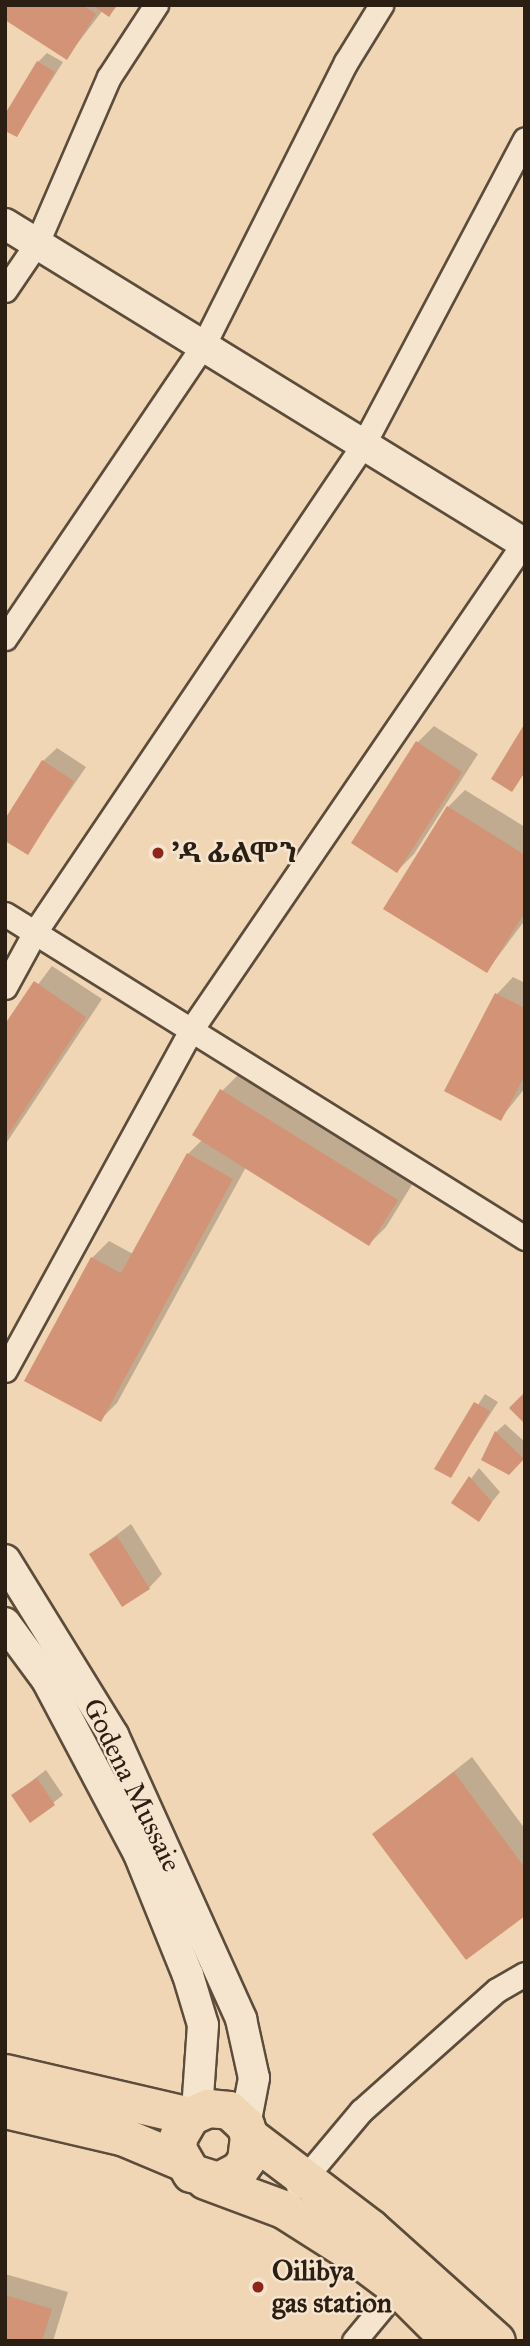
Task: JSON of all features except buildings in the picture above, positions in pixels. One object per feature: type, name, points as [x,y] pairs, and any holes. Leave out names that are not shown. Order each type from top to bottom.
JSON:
[{"type":"main road","points":[[5,2073],[194,2114],[229,2110],[247,2130],[379,2235],[496,2341]]},
{"type":"main road","points":[[5,2109],[124,2137],[218,2181],[239,2170],[250,2148],[247,2130]]},
{"type":"main road","points":[[194,2114],[178,2137],[193,2170],[283,2209],[398,2288],[451,2341]]},
{"type":"street","points":[[5,290],[37,243],[109,77],[156,5]]},
{"type":"street","points":[[5,638],[203,346],[346,62],[381,5]]},
{"type":"street","points":[[5,987],[35,932],[363,445],[525,139]]},
{"type":"street","points":[[5,224],[524,543],[193,1027],[5,1370]]},
{"type":"street","points":[[5,914],[193,1027],[525,1238]]},
{"type":"street","name":"Godena Mussaie","points":[[5,1560],[113,1735],[151,1849],[203,2025],[194,2114]]},
{"type":"street","name":"Godena Mussaie","points":[[5,1623],[47,1680],[151,1849],[241,2019],[254,2078],[247,2130]]},
{"type":"street","points":[[283,2209],[304,2177],[361,2111],[497,1990],[525,1973]]},
{"type":"street","points":[[354,2341],[398,2288]]},
{"type":"place","name":"'ዳ ፊልሞን","points":[[158,853]]},
{"type":"place","name":"Oilibya gas station","points":[[258,2287]]}]
